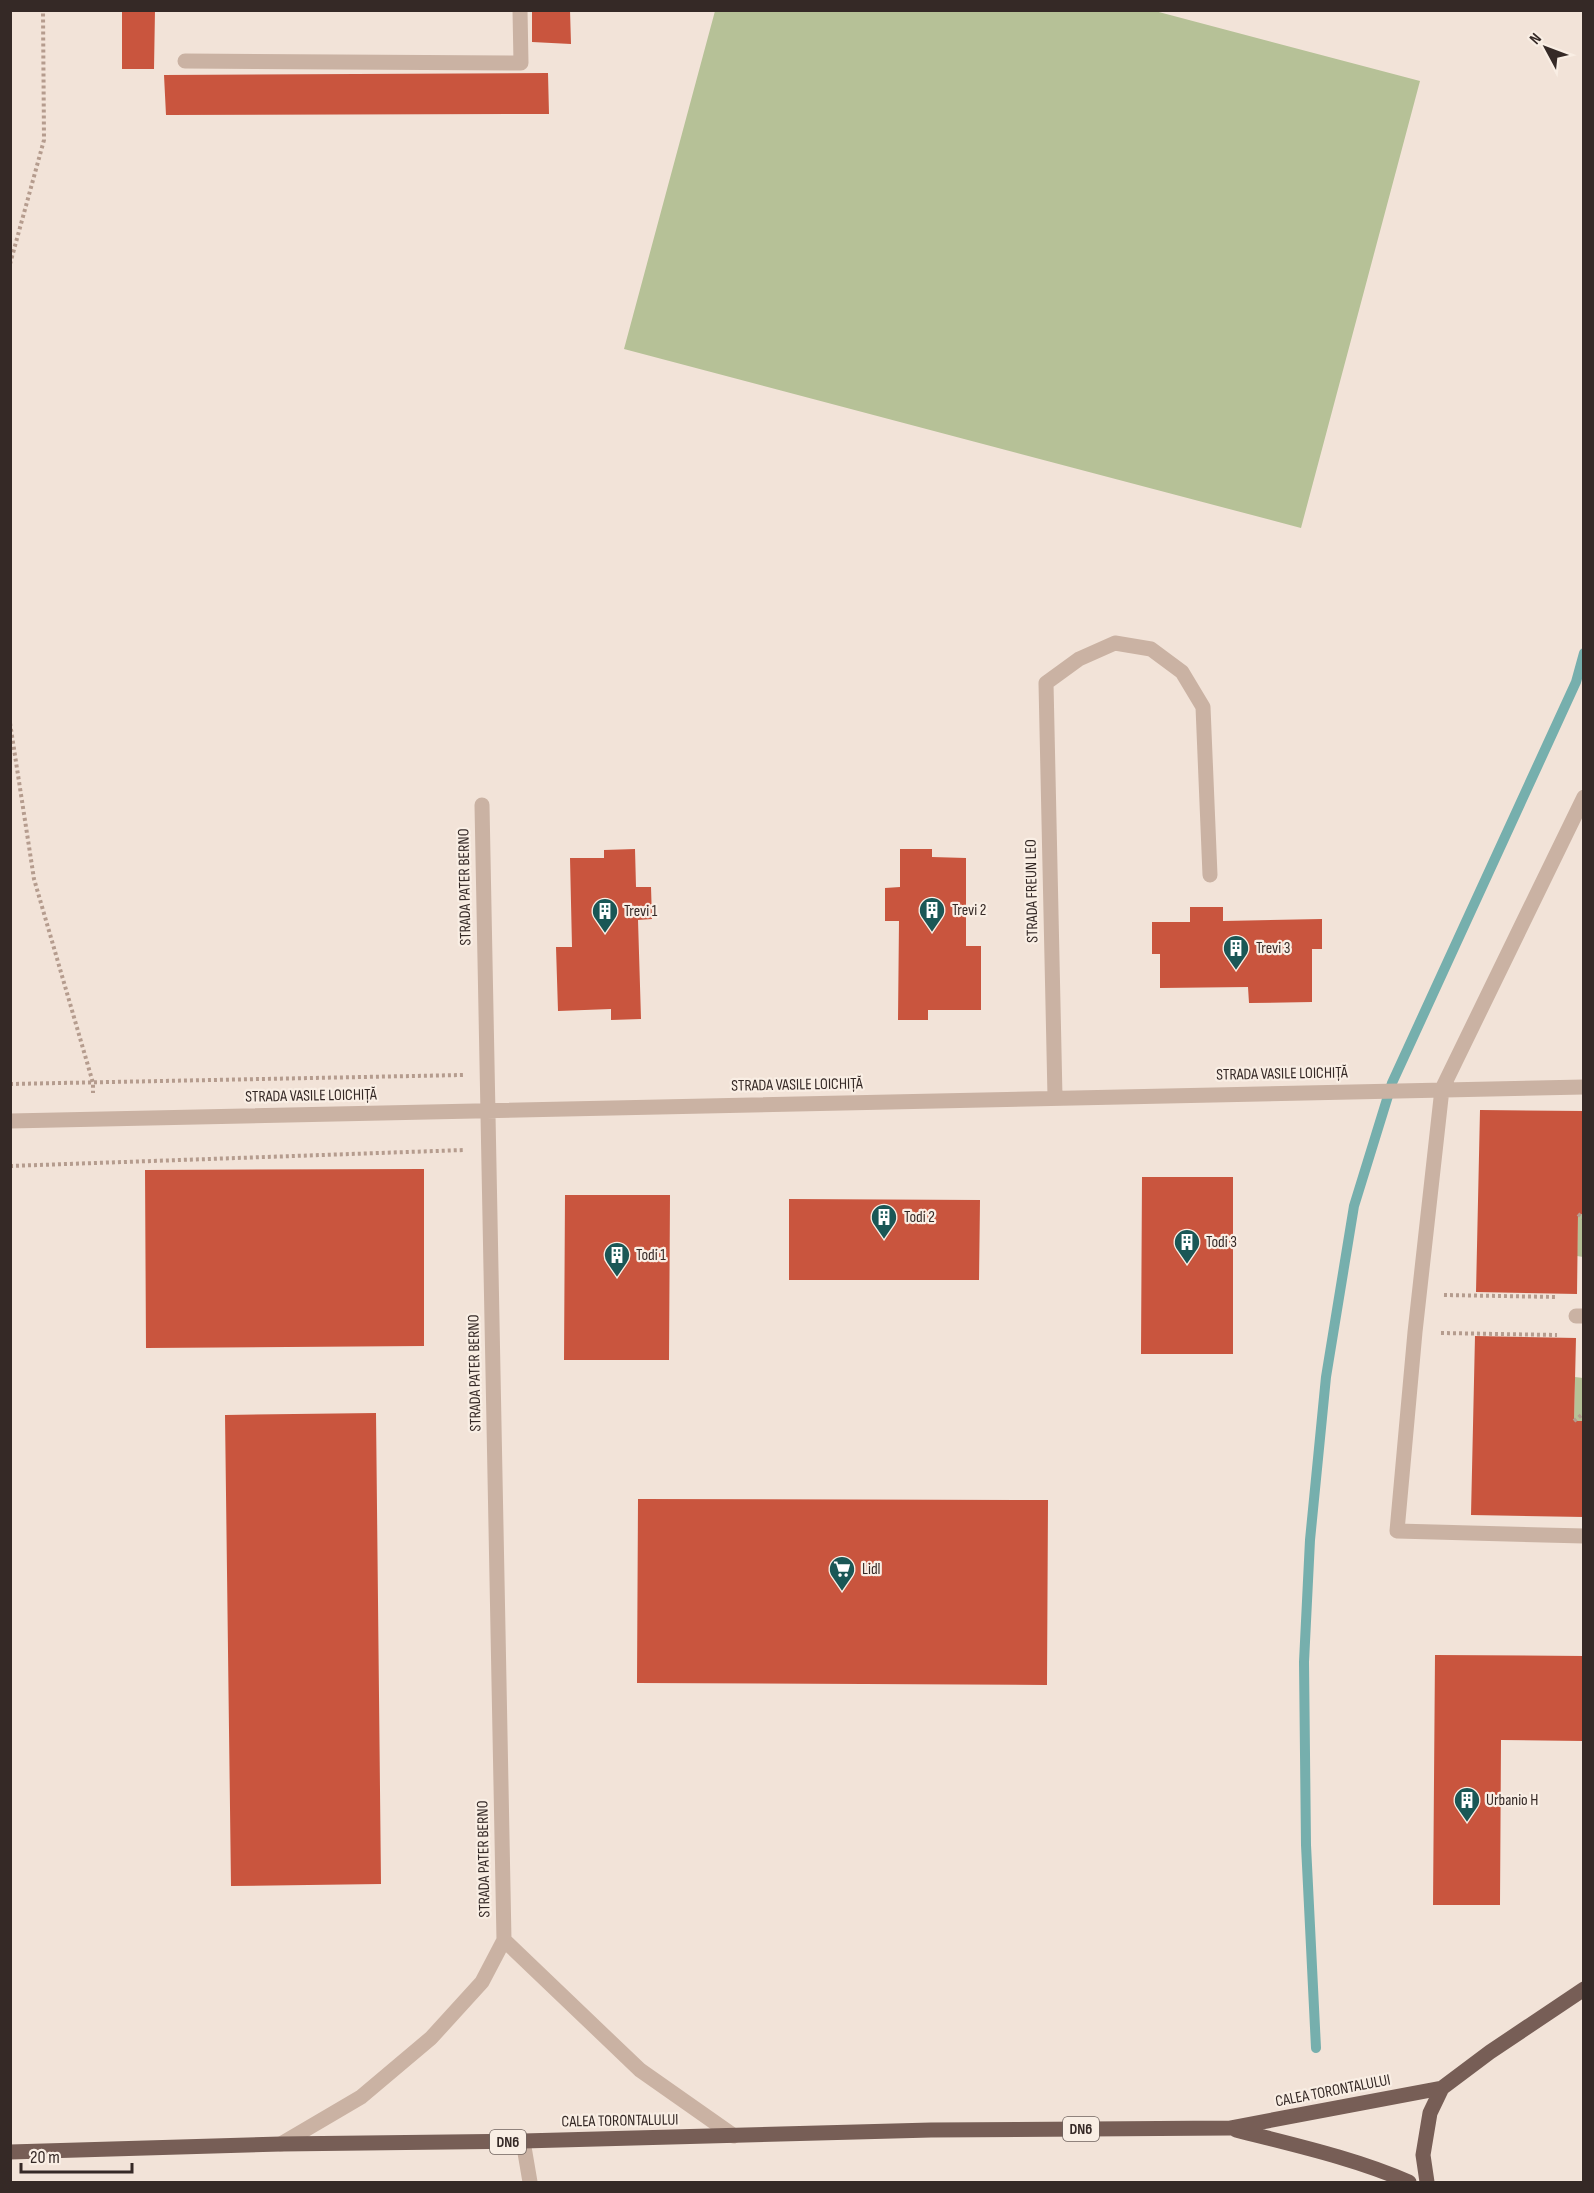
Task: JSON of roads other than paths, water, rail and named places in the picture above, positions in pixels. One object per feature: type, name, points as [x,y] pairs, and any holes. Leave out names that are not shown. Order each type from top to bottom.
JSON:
[{"type":"main road","name":"DN6","points":[[1427,2182],[1423,2155],[1430,2113],[1442,2088],[1490,2052],[1584,1989]]},
{"type":"main road","name":"CALEA TORONTALULUI","points":[[10,2152],[931,2130],[1230,2128],[1442,2088]]},
{"type":"main road","name":"CALEA TORONTALULUI","points":[[1230,2128],[1386,2172],[1409,2182]]},
{"type":"street","points":[[185,61],[521,63],[520,10]]},
{"type":"street","name":"STRADA FREUN LEO","points":[[1055,1097],[1046,683],[1079,659],[1115,643],[1151,649],[1182,672],[1203,707],[1210,875]]},
{"type":"street","points":[[1584,797],[1442,1089],[1415,1332],[1397,1531],[1584,1536]]},
{"type":"street","name":"STRADA PATER BERNO","points":[[281,2144],[361,2097],[431,2038],[482,1982],[504,1940],[482,805]]},
{"type":"street","name":"STRADA VASILE LOICHIȚĂ","points":[[10,1121],[1584,1087]]},
{"type":"street","name":"STRADA PATER BERNO","points":[[504,1940],[640,2070],[735,2136]]},
{"type":"street","points":[[523,2141],[530,2182]]},
{"type":"waterway","points":[[1316,2048],[1306,1845],[1304,1662],[1310,1540],[1326,1377],[1354,1206],[1392,1083],[1576,682],[1584,653]]},
{"type":"place","name":"Trevi 2","points":[[932,933]]},
{"type":"place","name":"Trevi 1","points":[[605,934]]},
{"type":"place","name":"Trevi 3","points":[[1236,971]]},
{"type":"place","name":"Todi 2","points":[[884,1240]]},
{"type":"place","name":"Todi 3","points":[[1187,1265]]},
{"type":"place","name":"Todi 1","points":[[617,1278]]},
{"type":"place","name":"Lidl","points":[[842,1592]]},
{"type":"place","name":"Urbanio H","points":[[1467,1823]]}]
